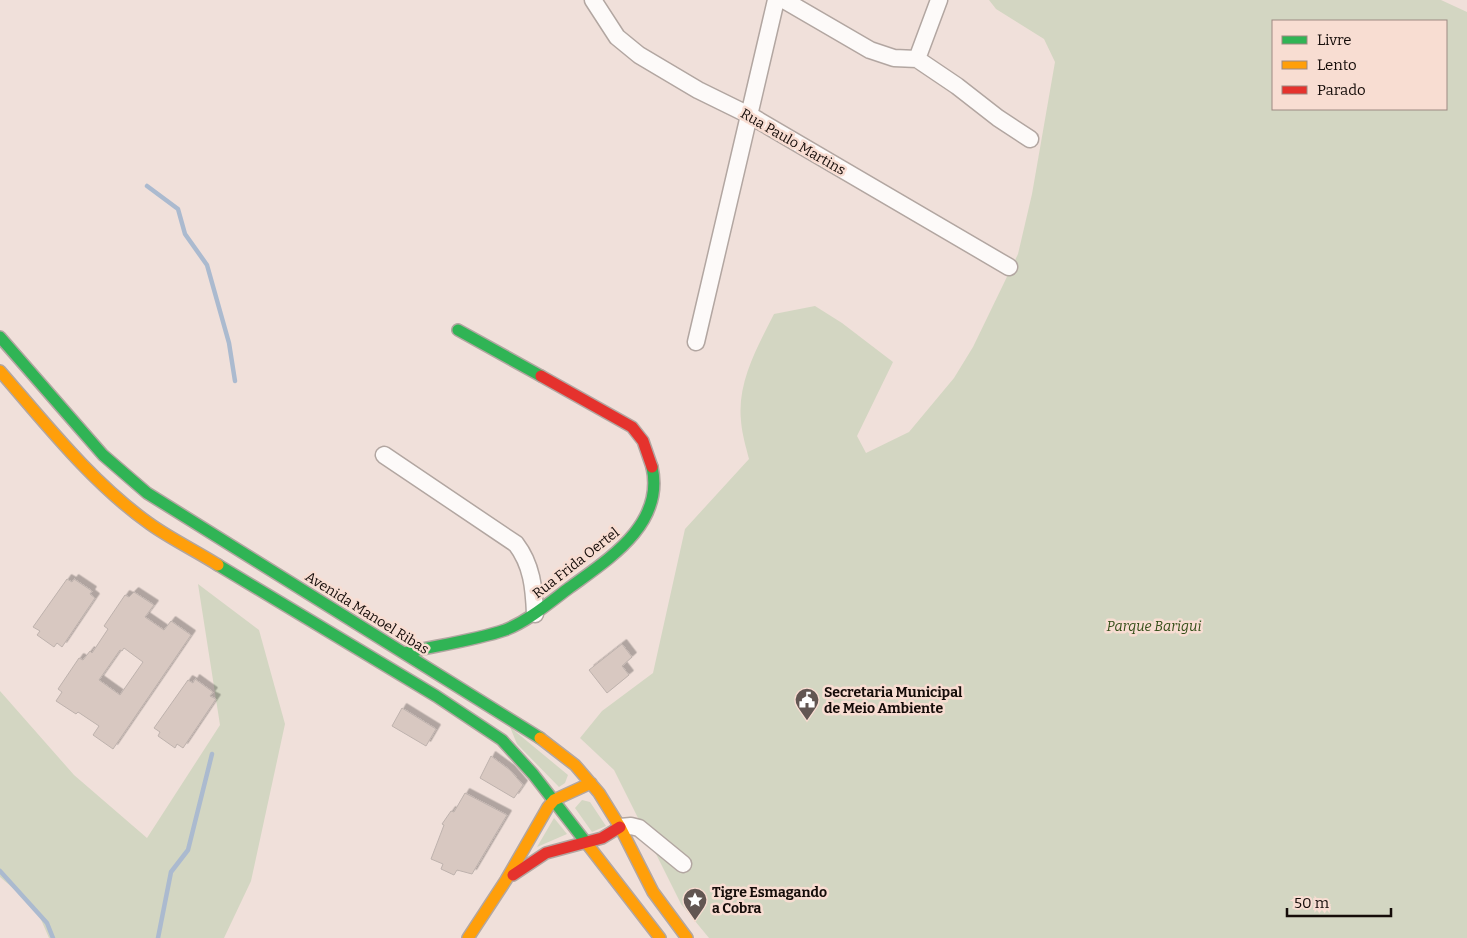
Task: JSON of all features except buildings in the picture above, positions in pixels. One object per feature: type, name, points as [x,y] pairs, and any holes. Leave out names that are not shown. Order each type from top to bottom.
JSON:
[{"type":"main road","name":"Rua Frida Oertel","points":[[364,652],[395,658],[404,653],[506,630],[535,614],[617,553],[636,534],[647,515],[654,485],[654,470],[650,454],[641,437],[618,418],[458,330]]},
{"type":"main road","name":"Avenida Manoel Ribas","points":[[0,337],[79,428],[118,468],[161,502],[550,744],[591,783],[620,827],[653,892],[687,938]]},
{"type":"main road","points":[[0,371],[99,481],[150,524],[436,696],[502,740],[521,759],[554,800],[660,938]]},
{"type":"main road","points":[[41,418],[49,415],[79,428]]},
{"type":"main road","points":[[436,696],[446,688],[479,699]]},
{"type":"main road","points":[[468,938],[506,880],[548,806],[554,800],[591,783]]},
{"type":"main road","points":[[506,880],[546,853],[602,838],[620,827]]},
{"type":"street","name":"Rua Paulo Martins","points":[[593,0],[617,38],[633,51],[698,90],[750,116],[1009,267]]},
{"type":"street","points":[[696,342],[776,0]]},
{"type":"street","points":[[784,0],[870,50],[894,58],[917,59],[958,86],[998,118],[1030,139]]},
{"type":"street","points":[[917,59],[939,0]]},
{"type":"street","points":[[384,455],[516,544],[529,566],[535,614]]},
{"type":"street","points":[[620,827],[631,826],[639,828],[682,864]]},
{"type":"green space","name":"Parque Barigui","points":[[989,0],[1441,0],[1467,12],[1467,938],[709,938],[681,904],[614,770],[580,738],[602,711],[653,673],[685,529],[749,459],[742,426],[742,393],[750,366],[774,314],[815,306],[842,323],[893,362],[857,436],[866,453],[909,432],[954,378],[973,347],[1018,254],[1032,194],[1055,62],[1044,39],[996,9]]},
{"type":"green space","points":[[198,584],[259,630],[285,724],[251,881],[224,938],[49,938],[36,908],[0,877],[0,691],[74,775],[147,838],[220,725]]},
{"type":"green space","points":[[510,727],[568,775],[565,783],[559,787],[517,744]]},
{"type":"green space","points":[[582,800],[590,802],[606,826],[592,832],[575,808]]},
{"type":"green space","points":[[554,818],[567,834],[537,847]]},
{"type":"waterway","points":[[147,186],[178,209],[185,234],[207,265],[229,343],[235,381]]},
{"type":"waterway","points":[[158,938],[171,872],[188,850],[212,754]]},
{"type":"waterway","points":[[0,871],[47,923],[53,938]]},
{"type":"traffic: fast","points":[[458,330],[541,376]]},
{"type":"traffic: fast","points":[[0,337],[103,455],[147,493],[540,738]]},
{"type":"traffic: fast","points":[[404,653],[481,637],[514,626],[538,611],[600,565],[630,539],[641,523],[650,506],[654,488],[652,467]]},
{"type":"traffic: fast","points":[[218,565],[436,696],[502,740],[533,774],[588,845]]},
{"type":"traffic: slow","points":[[0,371],[70,452],[129,508],[166,535],[218,565]]},
{"type":"traffic: slow","points":[[540,738],[575,765],[599,793],[620,827],[653,892],[687,938]]},
{"type":"traffic: slow","points":[[468,938],[506,880],[548,807],[554,800],[591,783]]},
{"type":"traffic: slow","points":[[588,845],[660,938]]},
{"type":"traffic: jam","points":[[541,376],[632,427],[643,441],[652,467]]},
{"type":"traffic: jam","points":[[513,875],[546,853],[602,838],[620,827]]},
{"type":"place","name":"Secretaria Municipal de Meio Ambiente","points":[[807,721]]},
{"type":"place","name":"Tigre Esmagando a Cobra","points":[[695,921]]}]
